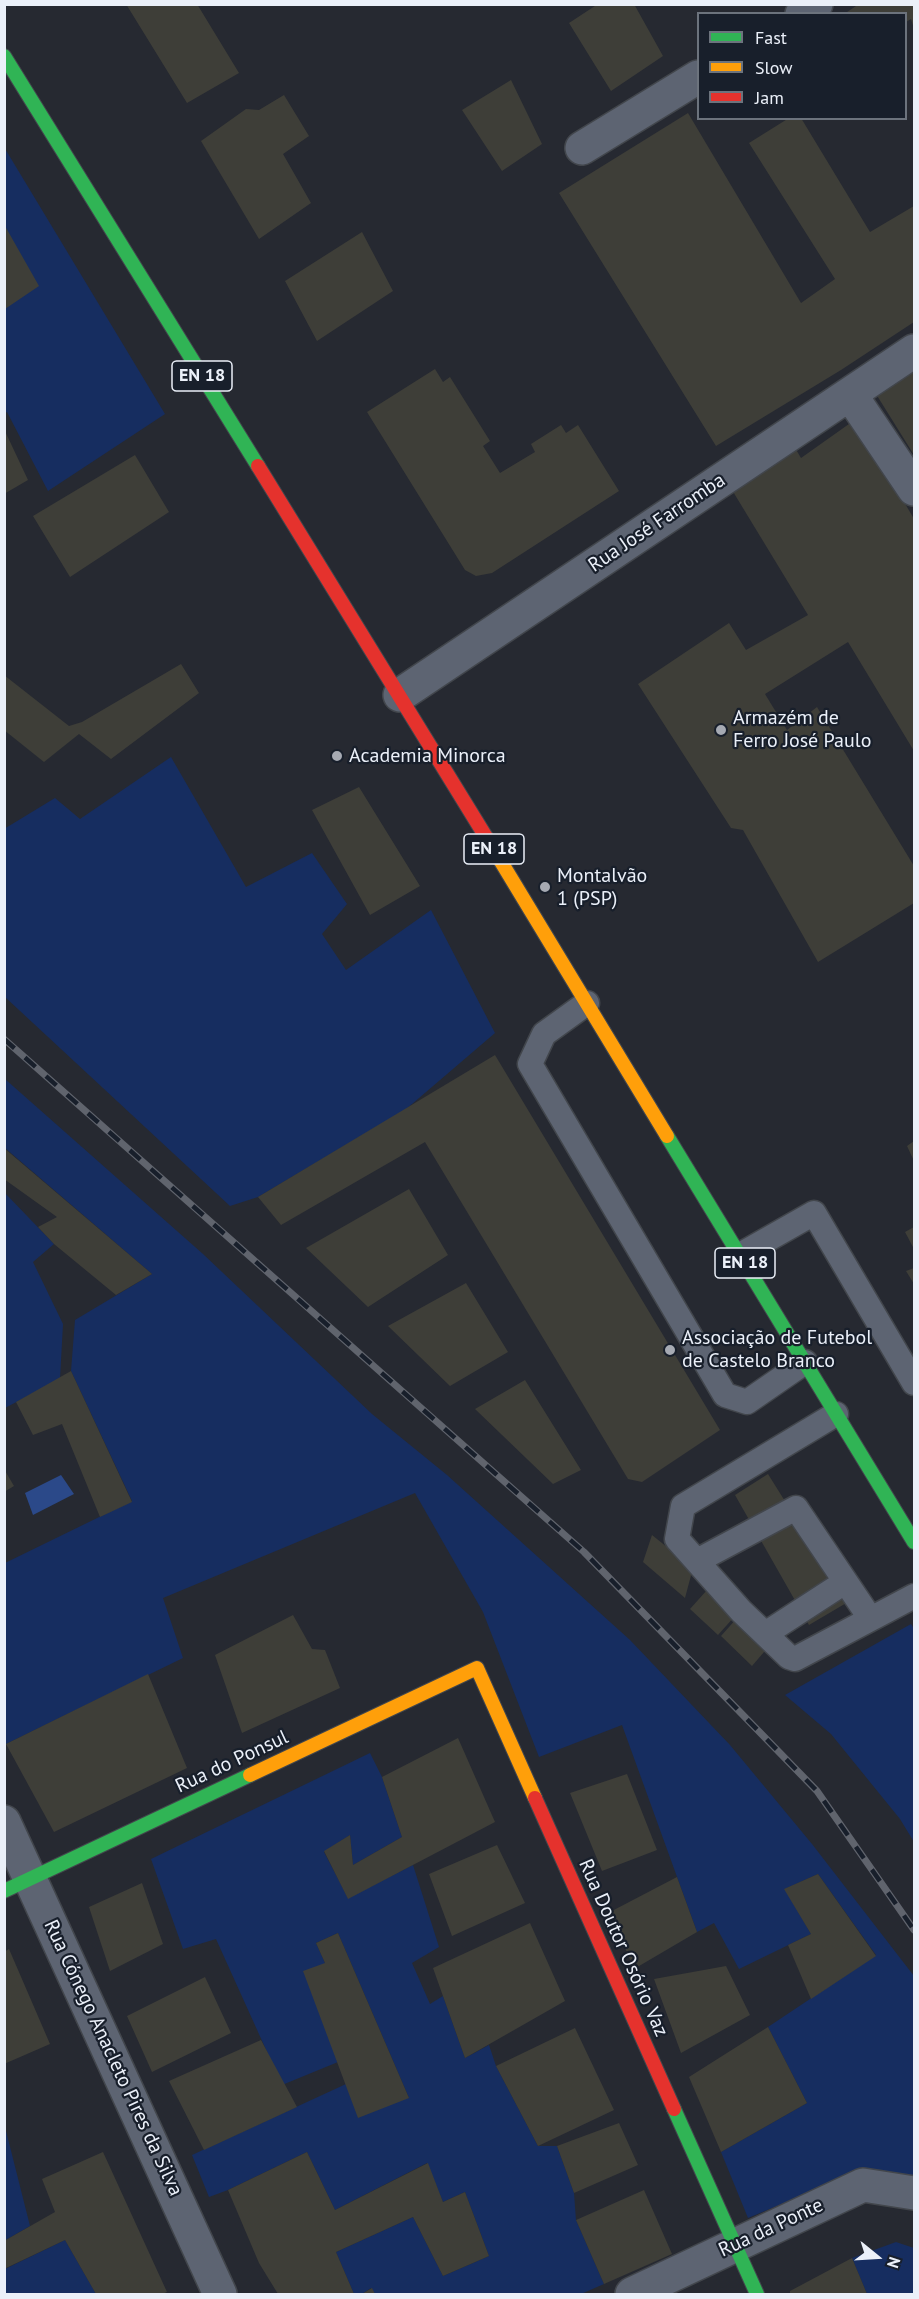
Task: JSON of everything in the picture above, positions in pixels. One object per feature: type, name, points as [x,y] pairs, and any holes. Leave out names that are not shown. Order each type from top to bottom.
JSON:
[{"type":"main road","name":"EN 18","points":[[4,56],[400,695],[915,1542]]},
{"type":"main road","name":"Rua do Ponsul","points":[[18,1885],[477,1668]]},
{"type":"main road","name":"Rua Doutor Osório Vaz","points":[[477,1668],[757,2295]]},
{"type":"street","points":[[582,148],[697,78]]},
{"type":"street","name":"Rua José Farromba","points":[[400,695],[915,351]]},
{"type":"street","points":[[850,394],[915,489]]},
{"type":"street","name":"Rua Cónego Anacleto Pires da Silva","points":[[4,1822],[18,1885],[220,2295]]},
{"type":"street","name":"Rua da Ponte","points":[[632,2295],[863,2185],[915,2193]]},
{"type":"lane","points":[[588,1003],[544,1034],[530,1064],[725,1395],[747,1402],[805,1362]]},
{"type":"lane","points":[[740,1255],[814,1213],[915,1383]]},
{"type":"lane","points":[[836,1414],[683,1506],[677,1539],[741,1611],[789,1657],[795,1659],[915,1596]]},
{"type":"lane","points":[[697,1561],[796,1508],[870,1618]]},
{"type":"lane","points":[[765,1634],[845,1581]]},
{"type":"shaded area","points":[[4,147],[165,414],[48,491],[7,412],[5,413]]},
{"type":"shaded area","points":[[171,757],[246,887],[312,853],[347,904],[322,934],[346,970],[431,910],[495,1033],[405,1110],[258,1197],[230,1206],[5,997],[4,829],[55,798],[80,819]]},
{"type":"shaded area","points":[[5,1079],[203,1254],[372,1414],[447,1475],[630,1640],[730,1745],[812,1844],[914,1976],[914,2177],[866,2169],[748,2218],[721,2152],[807,2103],[768,2027],[876,1955],[818,1874],[785,1889],[811,1934],[739,1969],[714,1923],[697,1932],[622,1725],[539,1757],[483,1612],[415,1493],[163,1598],[183,1658],[6,1744],[5,1563],[132,1501],[71,1371],[75,1320],[152,1274],[5,1148]]},
{"type":"shaded area","points":[[4,1192],[54,1244],[33,1262],[63,1324],[60,1379],[5,1408]]},
{"type":"shaded area","points":[[61,1475],[74,1494],[33,1515],[25,1493]]},
{"type":"shaded area","points":[[911,1624],[914,1629],[914,1842],[900,1819],[831,1734],[785,1695]]},
{"type":"shaded area","points":[[370,1753],[382,1777],[402,1837],[353,1865],[350,1835],[324,1852],[348,1898],[413,1865],[439,1947],[412,1963],[430,2004],[443,1996],[465,2058],[489,2045],[496,2066],[538,2146],[557,2146],[574,2193],[576,2220],[604,2284],[581,2294],[375,2294],[371,2288],[362,2294],[354,2294],[336,2252],[413,2217],[443,2276],[489,2256],[465,2192],[443,2202],[427,2163],[335,2210],[307,2152],[209,2197],[192,2155],[346,2084],[409,2098],[338,1933],[316,1943],[325,1963],[338,2062],[282,2085],[216,1939],[183,1949],[151,1859]]},
{"type":"shaded area","points":[[4,2123],[30,2226],[4,2241]]},
{"type":"shaded area","points":[[65,2240],[96,2294],[5,2294],[5,2269]]},
{"type":"shaded area","points":[[896,2242],[914,2248],[914,2294],[867,2294],[852,2258]]},
{"type":"building","points":[[126,4],[197,4],[239,73],[187,103]]},
{"type":"building","points":[[598,4],[634,4],[663,56],[611,91],[569,23]]},
{"type":"building","points":[[859,4],[914,4],[914,29],[911,19],[907,21],[907,12],[847,12]]},
{"type":"building","points":[[511,80],[542,144],[502,171],[462,110]]},
{"type":"building","points":[[284,95],[309,136],[283,154],[311,203],[259,239],[201,141],[246,109],[259,110]]},
{"type":"building","points":[[688,113],[801,303],[835,279],[749,143],[786,120],[802,120],[870,232],[914,206],[914,322],[841,370],[716,446],[559,193]]},
{"type":"building","points":[[5,226],[39,286],[5,309]]},
{"type":"building","points":[[362,232],[393,291],[317,341],[285,281]]},
{"type":"building","points":[[435,369],[443,382],[450,377],[490,441],[483,446],[500,473],[535,452],[531,444],[561,425],[566,433],[578,425],[619,491],[492,573],[476,576],[465,570],[367,412]]},
{"type":"building","points":[[914,370],[914,455],[876,394]]},
{"type":"building","points":[[856,419],[914,519],[914,751],[848,642],[765,694],[787,730],[817,707],[914,866],[914,903],[818,962],[743,830],[731,828],[638,684],[729,623],[746,650],[808,615],[732,490],[794,446],[801,458]]},
{"type":"building","points":[[4,429],[28,480],[4,494]]},
{"type":"building","points":[[135,455],[169,512],[70,577],[33,516]]},
{"type":"building","points":[[181,664],[199,693],[111,759],[79,734],[44,762],[4,730],[4,675],[69,726],[82,722]]},
{"type":"building","points":[[359,787],[420,886],[370,915],[312,810]]},
{"type":"building","points":[[495,1055],[720,1430],[642,1482],[628,1479],[425,1142],[281,1225],[258,1197]]},
{"type":"building","points":[[914,1141],[914,1161],[907,1146]]},
{"type":"building","points":[[4,1148],[152,1274],[116,1295],[54,1244],[38,1227],[57,1217],[4,1179]]},
{"type":"building","points":[[409,1189],[448,1255],[368,1307],[306,1248]]},
{"type":"building","points":[[914,1227],[914,1249],[905,1232]]},
{"type":"building","points":[[914,1268],[914,1284],[906,1271]]},
{"type":"building","points":[[466,1283],[508,1352],[450,1386],[388,1326]]},
{"type":"building","points":[[71,1371],[132,1502],[100,1517],[62,1424],[33,1435],[16,1402]]},
{"type":"building","points":[[525,1380],[581,1470],[553,1484],[475,1409]]},
{"type":"building","points":[[4,1469],[14,1486],[4,1492]]},
{"type":"building","points":[[768,1474],[848,1602],[809,1625],[735,1495]]},
{"type":"building","points":[[652,1535],[693,1568],[685,1598],[643,1562]]},
{"type":"building","points":[[707,1590],[735,1616],[718,1635],[690,1609]]},
{"type":"building","points":[[293,1615],[312,1649],[325,1650],[340,1688],[242,1733],[215,1655]]},
{"type":"building","points":[[737,1618],[770,1645],[752,1666],[721,1636]]},
{"type":"building","points":[[148,1674],[187,1768],[54,1832],[6,1744]]},
{"type":"building","points":[[458,1738],[495,1822],[348,1899],[324,1851],[350,1835],[353,1865],[402,1837],[382,1777]]},
{"type":"building","points":[[627,1774],[657,1850],[602,1871],[570,1793]]},
{"type":"building","points":[[497,1845],[525,1903],[452,1936],[429,1874]]},
{"type":"building","points":[[818,1874],[876,1956],[811,1999],[788,1945],[811,1934],[784,1889]]},
{"type":"building","points":[[677,1877],[697,1932],[634,1969],[610,1912]]},
{"type":"building","points":[[142,1883],[163,1944],[110,1971],[89,1907]]},
{"type":"building","points":[[530,1923],[565,2001],[465,2058],[433,1968]]},
{"type":"building","points":[[338,1933],[409,2098],[358,2118],[303,1971],[325,1963],[316,1943]]},
{"type":"building","points":[[9,1949],[50,2044],[4,2064],[4,1952]]},
{"type":"building","points":[[726,1966],[750,2015],[681,2053],[654,1979]]},
{"type":"building","points":[[205,1977],[231,2033],[152,2072],[127,2016]]},
{"type":"building","points":[[768,2027],[807,2103],[721,2152],[689,2077]]},
{"type":"building","points":[[575,2028],[614,2110],[538,2146],[496,2066]]},
{"type":"building","points":[[261,2040],[297,2107],[204,2150],[169,2081]]},
{"type":"building","points":[[619,2123],[638,2165],[574,2193],[557,2146]]},
{"type":"building","points":[[103,2152],[167,2292],[162,2294],[96,2294],[65,2240],[4,2269],[4,2241],[55,2212],[42,2179]]},
{"type":"building","points":[[307,2152],[335,2210],[428,2163],[443,2202],[465,2192],[489,2256],[443,2276],[413,2217],[336,2252],[354,2294],[278,2294],[259,2263],[228,2190]]},
{"type":"building","points":[[644,2190],[672,2254],[604,2284],[576,2220]]},
{"type":"building","points":[[852,2258],[867,2294],[790,2294],[790,2291]]},
{"type":"building","points":[[372,2288],[375,2294],[362,2294]]},
{"type":"railway","points":[[4,1039],[584,1552],[817,1791],[914,1930]]},
{"type":"traffic: fast","points":[[4,56],[258,466]]},
{"type":"traffic: fast","points":[[667,1136],[914,1542]]},
{"type":"traffic: fast","points":[[4,1891],[250,1775]]},
{"type":"traffic: fast","points":[[674,2109],[757,2294]]},
{"type":"traffic: slow","points":[[497,855],[667,1136]]},
{"type":"traffic: slow","points":[[250,1775],[477,1668],[535,1798]]},
{"type":"traffic: jam","points":[[258,466],[497,855]]},
{"type":"traffic: jam","points":[[535,1798],[674,2109]]},
{"type":"place","name":"Armazém de Ferro José Paulo","points":[[721,730]]},
{"type":"place","name":"Academia Minorca","points":[[337,756]]},
{"type":"place","name":"Montalvão 1 (PSP)","points":[[545,887]]},
{"type":"place","name":"Associação de Futebol de Castelo Branco","points":[[670,1350]]}]
